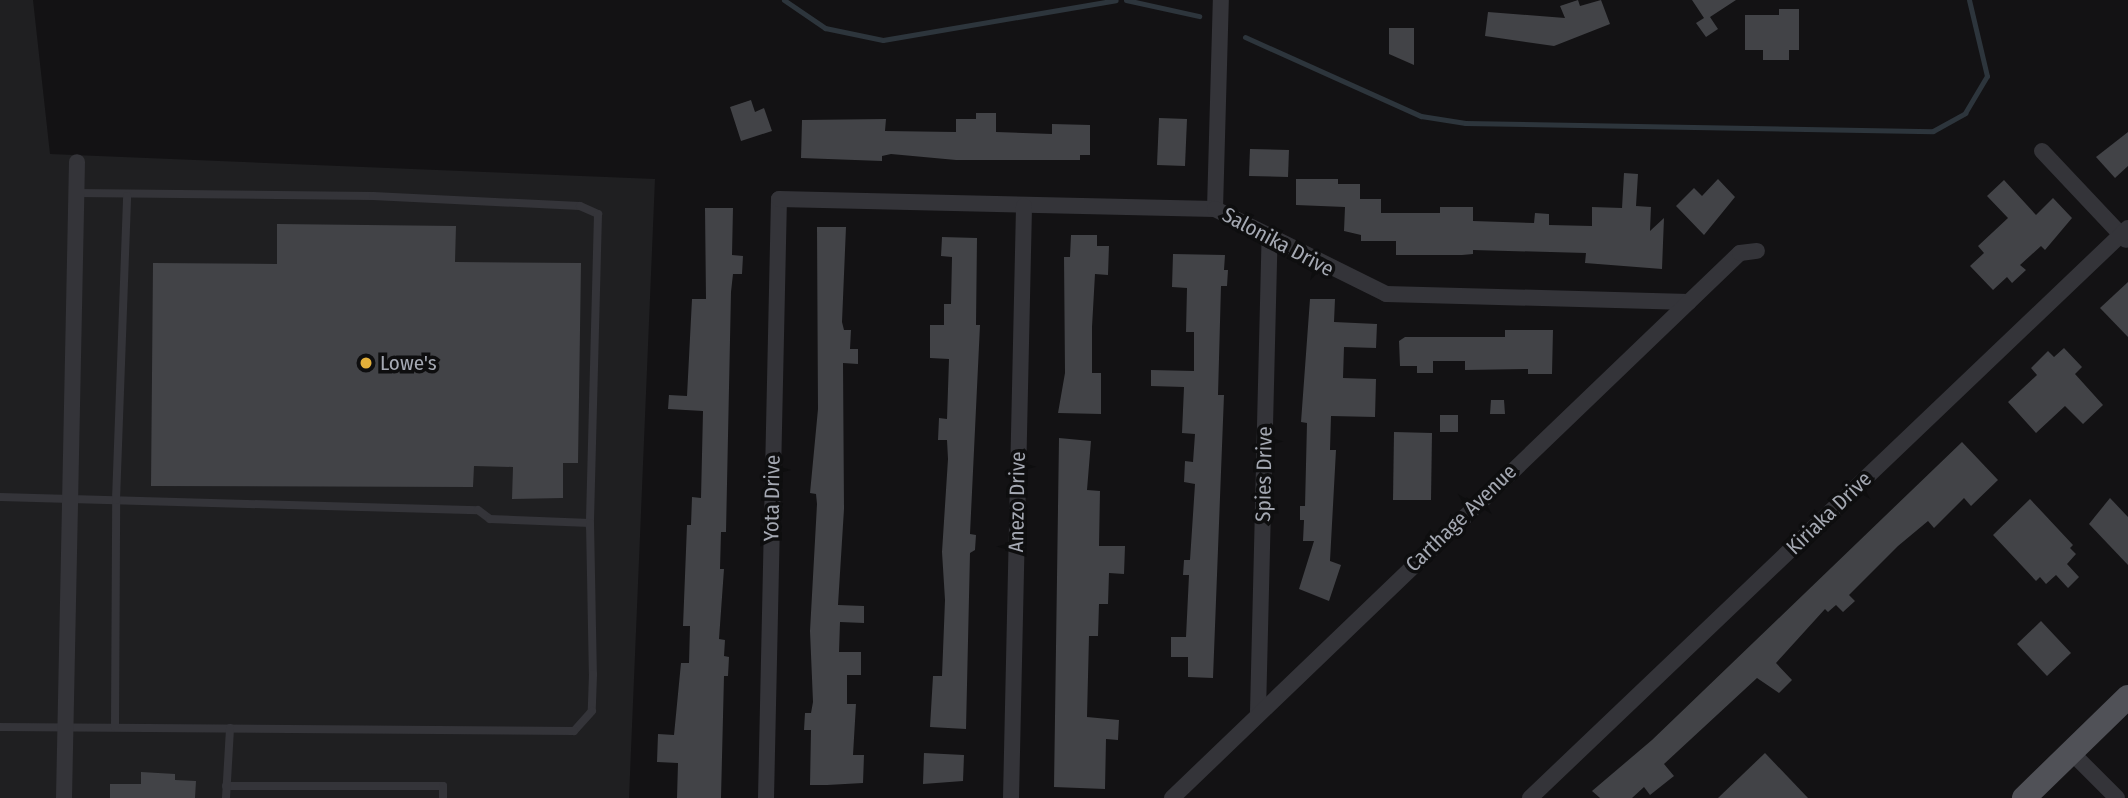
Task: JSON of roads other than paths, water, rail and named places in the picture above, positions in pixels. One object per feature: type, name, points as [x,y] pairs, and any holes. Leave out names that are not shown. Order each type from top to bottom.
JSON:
[{"type":"main road","points":[[2024,798],[2128,697]]},
{"type":"street","points":[[1215,209],[1221,0]]},
{"type":"street","points":[[2042,151],[2126,235]]},
{"type":"street","points":[[64,798],[77,162]]},
{"type":"street","name":"Salonika Drive","points":[[779,198],[1215,209],[1386,294],[1689,302]]},
{"type":"street","name":"Yota Drive","points":[[765,798],[779,198]]},
{"type":"street","name":"Anezo Drive","points":[[1011,798],[1024,205]]},
{"type":"street","name":"Kiriaka Drive","points":[[1530,798],[2126,235]]},
{"type":"street","name":"Spies Drive","points":[[1258,712],[1269,237]]},
{"type":"street","name":"Carthage Avenue","points":[[1172,798],[1258,712],[1740,253],[1757,251]]},
{"type":"street","points":[[2071,752],[2117,798]]},
{"type":"lane","points":[[0,727],[574,731],[592,711],[590,527],[598,214],[580,206],[373,196],[127,196],[77,193]]},
{"type":"lane","points":[[115,727],[116,500],[127,196]]},
{"type":"lane","points":[[0,497],[478,510],[491,519],[590,527]]},
{"type":"lane","points":[[226,798],[230,728]]},
{"type":"lane","points":[[226,786],[443,786],[443,798]]},
{"type":"waterway","points":[[784,0],[825,28],[883,40],[1116,0]]},
{"type":"waterway","points":[[1126,0],[1199,16]]},
{"type":"waterway","points":[[1245,37],[1421,116],[1465,123],[1933,131],[1965,113],[1987,76],[1969,0]]},
{"type":"place","name":"Lowe's","points":[[366,363]]}]
